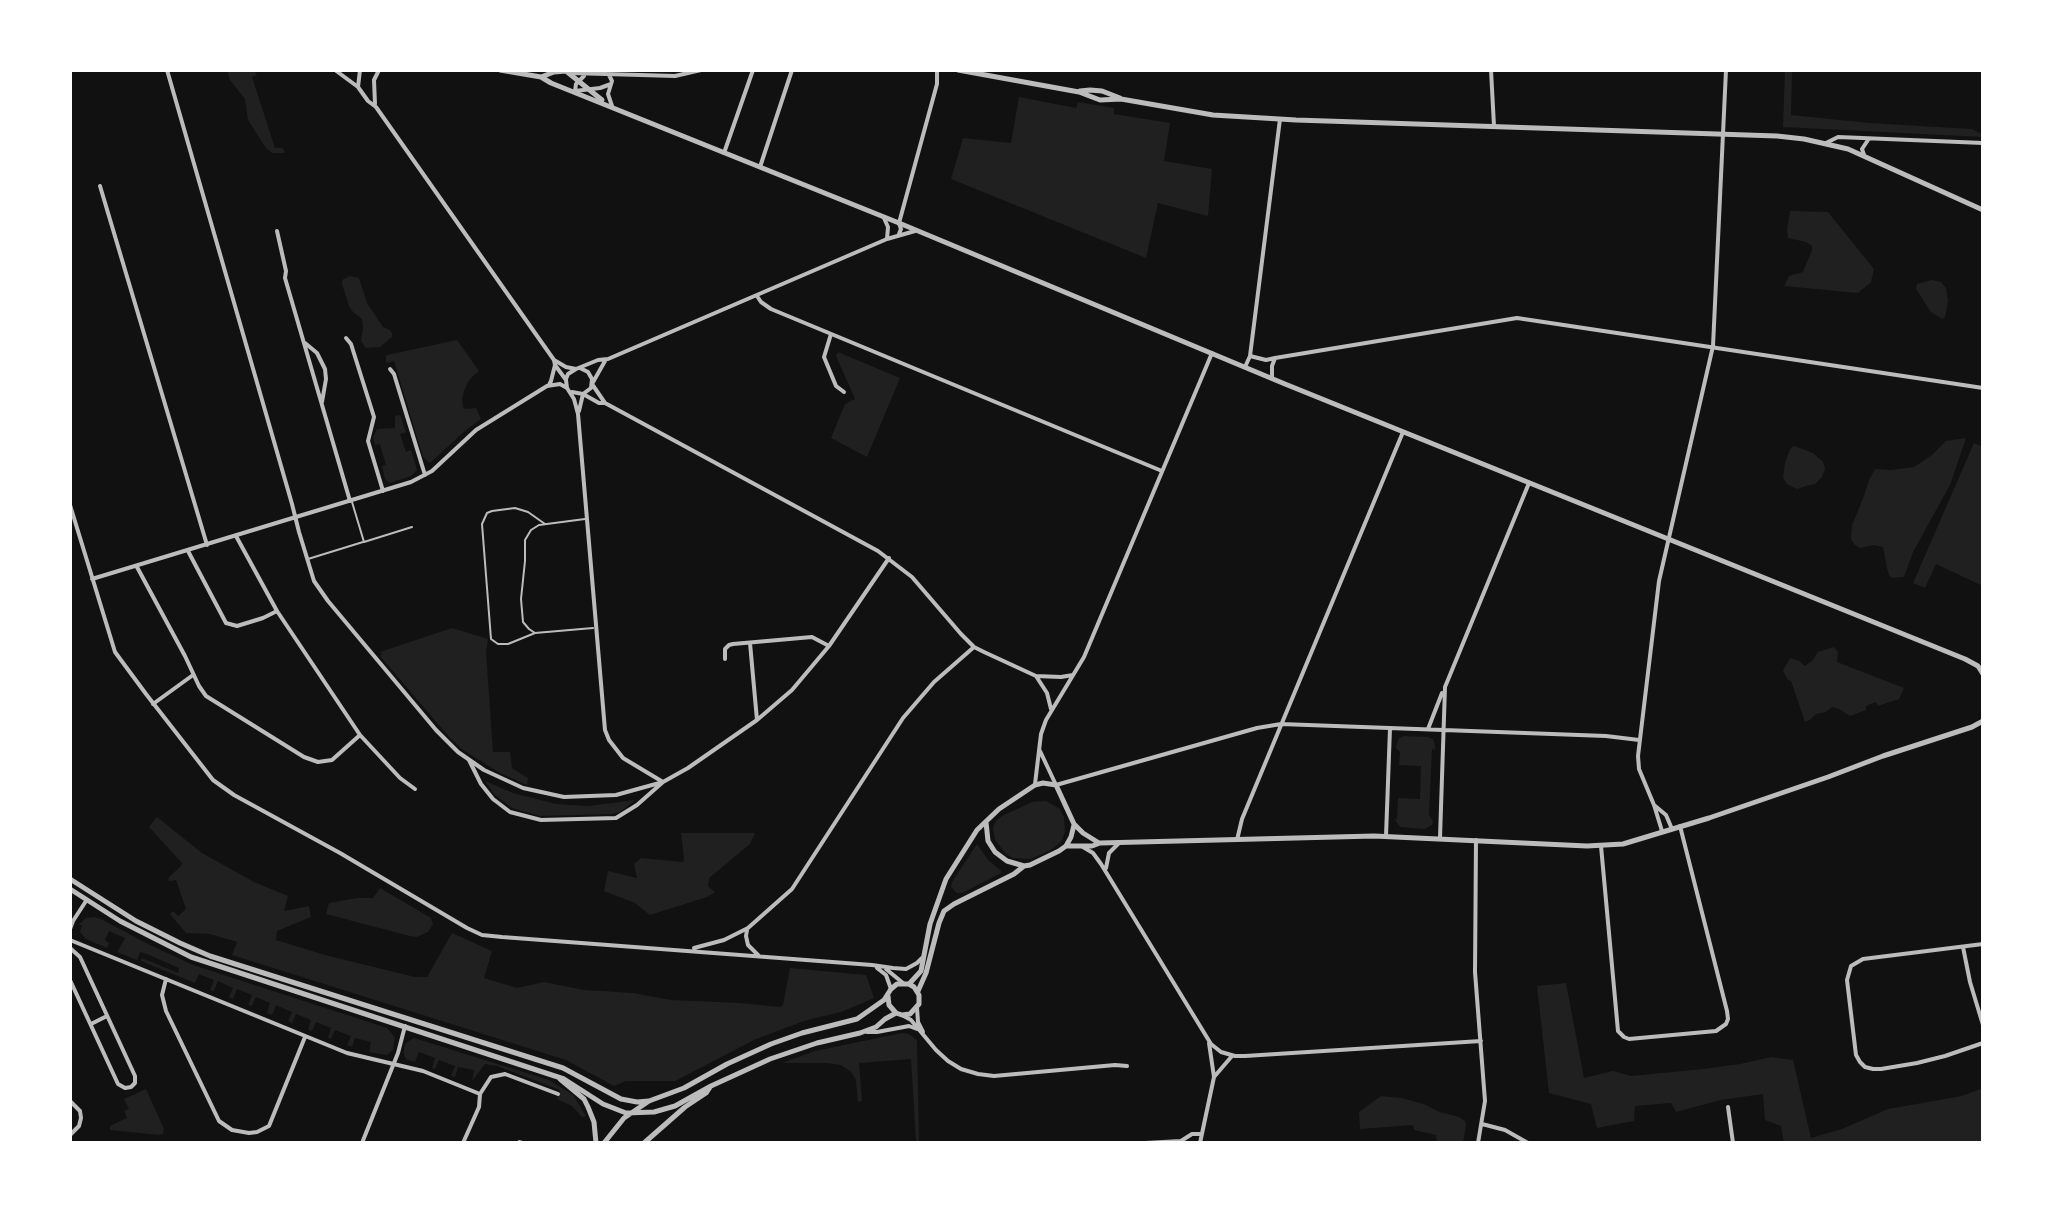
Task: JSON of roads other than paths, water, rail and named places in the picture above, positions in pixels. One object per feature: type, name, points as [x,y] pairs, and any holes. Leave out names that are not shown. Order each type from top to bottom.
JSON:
[{"type":"street","points":[[167,70],[314,581],[436,730],[484,770],[511,784],[564,797],[616,795],[663,782]]},
{"type":"street","points":[[335,70],[358,87],[376,107],[566,376],[579,412]]},
{"type":"street","points":[[358,87],[360,70]]},
{"type":"street","points":[[374,80],[379,70]]},
{"type":"street","points":[[500,70],[541,77],[883,216],[1403,432],[1980,665],[1983,674]]},
{"type":"street","points":[[541,77],[568,71],[675,76],[701,70]]},
{"type":"street","points":[[724,153],[753,70]]},
{"type":"street","points":[[760,167],[792,70]]},
{"type":"street","points":[[896,237],[901,232],[899,223],[934,99],[937,70]]},
{"type":"street","points":[[958,70],[1079,92],[1095,89],[1121,99],[1204,114],[1777,136],[1826,143],[1864,155],[1983,210]]},
{"type":"street","points":[[1491,70],[1494,126]]},
{"type":"street","points":[[1662,832],[1639,769],[1638,756],[1656,599],[1713,346],[1726,70]]},
{"type":"street","points":[[568,71],[609,105]]},
{"type":"street","points":[[371,72],[376,107]]},
{"type":"street","points":[[575,91],[579,80],[586,74]]},
{"type":"street","points":[[607,74],[611,78],[609,105]]},
{"type":"street","points":[[575,91],[611,84]]},
{"type":"street","points":[[1245,367],[1250,356],[1280,119]]},
{"type":"street","points":[[1826,143],[1838,137],[1983,143]]},
{"type":"street","points":[[1864,155],[1863,144],[1870,139]]},
{"type":"street","points":[[100,186],[207,545]]},
{"type":"street","points":[[883,216],[888,237]]},
{"type":"street","points":[[888,237],[899,223]]},
{"type":"street","points":[[277,231],[285,278],[351,501]]},
{"type":"street","points":[[92,579],[351,501],[425,475],[476,430],[578,368],[598,360],[605,361],[888,237],[917,231]]},
{"type":"street","points":[[757,296],[771,309],[1162,471]]},
{"type":"street","points":[[1250,356],[1266,360],[1517,318],[1983,388]]},
{"type":"street","points":[[831,334],[824,357],[836,386],[844,392]]},
{"type":"street","points":[[346,338],[351,344],[374,417],[368,441],[383,491]]},
{"type":"street","points":[[303,342],[317,353],[325,369],[322,404]]},
{"type":"street","points":[[1035,785],[1041,734],[1051,709],[1084,657],[1212,353]]},
{"type":"street","points":[[1272,378],[1275,358]]},
{"type":"street","points":[[550,383],[560,384],[578,395],[583,394],[588,392],[605,361]]},
{"type":"street","points":[[555,362],[588,372],[605,403]]},
{"type":"street","points":[[550,383],[555,362]]},
{"type":"street","points":[[390,369],[425,475]]},
{"type":"street","points":[[583,394],[869,545],[912,577],[974,647],[1036,676],[1073,675]]},
{"type":"street","points":[[583,394],[579,412],[603,722],[609,740],[623,758],[663,782]]},
{"type":"street","points":[[579,412],[586,403],[595,401]]},
{"type":"street","points":[[1237,840],[1242,819],[1403,432]]},
{"type":"street","points":[[1428,729],[1529,483]]},
{"type":"street","points":[[70,505],[115,652],[218,784],[467,928],[492,936],[884,968],[906,969],[924,957]]},
{"type":"street","points":[[236,536],[277,611],[360,735],[400,778],[415,789]]},
{"type":"street","points":[[188,551],[226,623],[237,626],[277,611]]},
{"type":"street","points":[[469,760],[482,786],[493,799],[514,813],[541,820],[616,818],[637,805],[663,782],[757,720],[792,690],[829,646],[889,558]]},
{"type":"street","points":[[137,566],[193,675],[211,700],[311,760],[323,763],[332,760],[360,735]]},
{"type":"street","points":[[725,659],[726,647],[750,643],[812,637],[829,646]]},
{"type":"street","points":[[750,643],[757,720]]},
{"type":"street","points":[[685,950],[724,940],[748,928],[800,880],[913,705],[974,647]]},
{"type":"street","points":[[153,704],[193,675]]},
{"type":"street","points":[[1036,676],[1047,693],[1051,709]]},
{"type":"street","points":[[1440,838],[1445,687]]},
{"type":"street","points":[[923,1034],[918,1022],[918,991],[941,916],[948,907],[1066,846],[1386,836],[1601,846],[1623,844],[1709,818],[1972,727],[1983,720]]},
{"type":"street","points":[[604,1143],[630,1113],[649,1101],[684,1088],[771,1044],[857,1019],[889,992],[915,980],[921,971],[928,932],[946,879],[977,830],[999,809],[1035,785],[1056,785],[1257,728],[1281,724],[1606,736],[1640,740]]},
{"type":"street","points":[[1386,836],[1390,728]]},
{"type":"street","points":[[1040,751],[1074,824],[1111,850]]},
{"type":"street","points":[[1654,805],[1666,815],[1672,829]]},
{"type":"street","points":[[986,821],[988,841],[995,852],[1007,861],[1024,866]]},
{"type":"street","points":[[1066,846],[1074,824]]},
{"type":"street","points":[[1601,846],[1618,1031],[1629,1039],[1716,1031],[1726,1024],[1727,1011],[1680,826]]},
{"type":"street","points":[[1476,840],[1474,938],[1485,1093],[1478,1143]]},
{"type":"street","points":[[1098,859],[1097,852],[1103,843]]},
{"type":"street","points":[[1106,870],[1111,850],[1119,843]]},
{"type":"street","points":[[1081,846],[1106,870],[1216,1049],[1232,1056],[1481,1041]]},
{"type":"street","points":[[70,879],[172,940],[210,956],[563,1068],[621,1099],[649,1101]]},
{"type":"street","points":[[82,888],[86,901]]},
{"type":"street","points":[[70,889],[134,929],[206,963],[564,1079],[609,1107],[630,1113],[664,1110],[793,1050],[865,1031],[885,1019],[910,1014],[917,1008]]},
{"type":"street","points":[[70,929],[86,901],[100,899]]},
{"type":"street","points":[[748,928],[746,941],[750,949],[760,956]]},
{"type":"street","points":[[70,940],[347,1053],[423,1071],[480,1094]]},
{"type":"street","points":[[1983,944],[1863,959],[1851,966],[1847,980],[1856,1055],[1865,1067],[1881,1069],[1930,1060],[1983,1043]]},
{"type":"street","points":[[1963,947],[1983,1025]]},
{"type":"street","points":[[70,948],[80,957],[135,1076],[131,1087],[118,1084],[70,980]]},
{"type":"street","points":[[872,965],[886,975],[889,1005],[911,1020],[948,1061],[970,1072],[986,1076],[1127,1066]]},
{"type":"street","points":[[884,968],[918,991]]},
{"type":"street","points":[[166,979],[162,995],[164,1006],[219,1121],[225,1126],[241,1132],[257,1132],[269,1126],[305,1036]]},
{"type":"street","points":[[91,1024],[107,1016]]},
{"type":"street","points":[[362,1143],[398,1053],[405,1026]]},
{"type":"street","points":[[865,1031],[909,1026],[917,1029]]},
{"type":"street","points":[[1200,1143],[1214,1077],[1208,1038]]},
{"type":"street","points":[[1214,1077],[1232,1056]]},
{"type":"street","points":[[463,1143],[479,1107],[480,1094],[491,1077],[505,1074],[558,1094]]},
{"type":"street","points":[[559,1078],[584,1099],[594,1122],[596,1143]]},
{"type":"street","points":[[644,1143],[711,1086]]},
{"type":"street","points":[[70,1101],[80,1111],[81,1118],[79,1126],[70,1135]]},
{"type":"street","points":[[1728,1107],[1733,1143]]},
{"type":"street","points":[[1482,1124],[1505,1130],[1528,1143]]},
{"type":"street","points":[[1145,1143],[1183,1142],[1192,1134],[1202,1134]]},
{"type":"lane","points":[[351,501],[364,542]]},
{"type":"lane","points":[[545,524],[528,512],[515,508],[487,513],[482,524],[491,639],[498,644],[508,644],[535,633],[596,628]]},
{"type":"lane","points":[[535,633],[523,622],[520,592],[527,534],[536,526],[587,519]]},
{"type":"lane","points":[[307,559],[412,527]]},
{"type":"lane","points":[[517,1143],[526,1143]]}]
